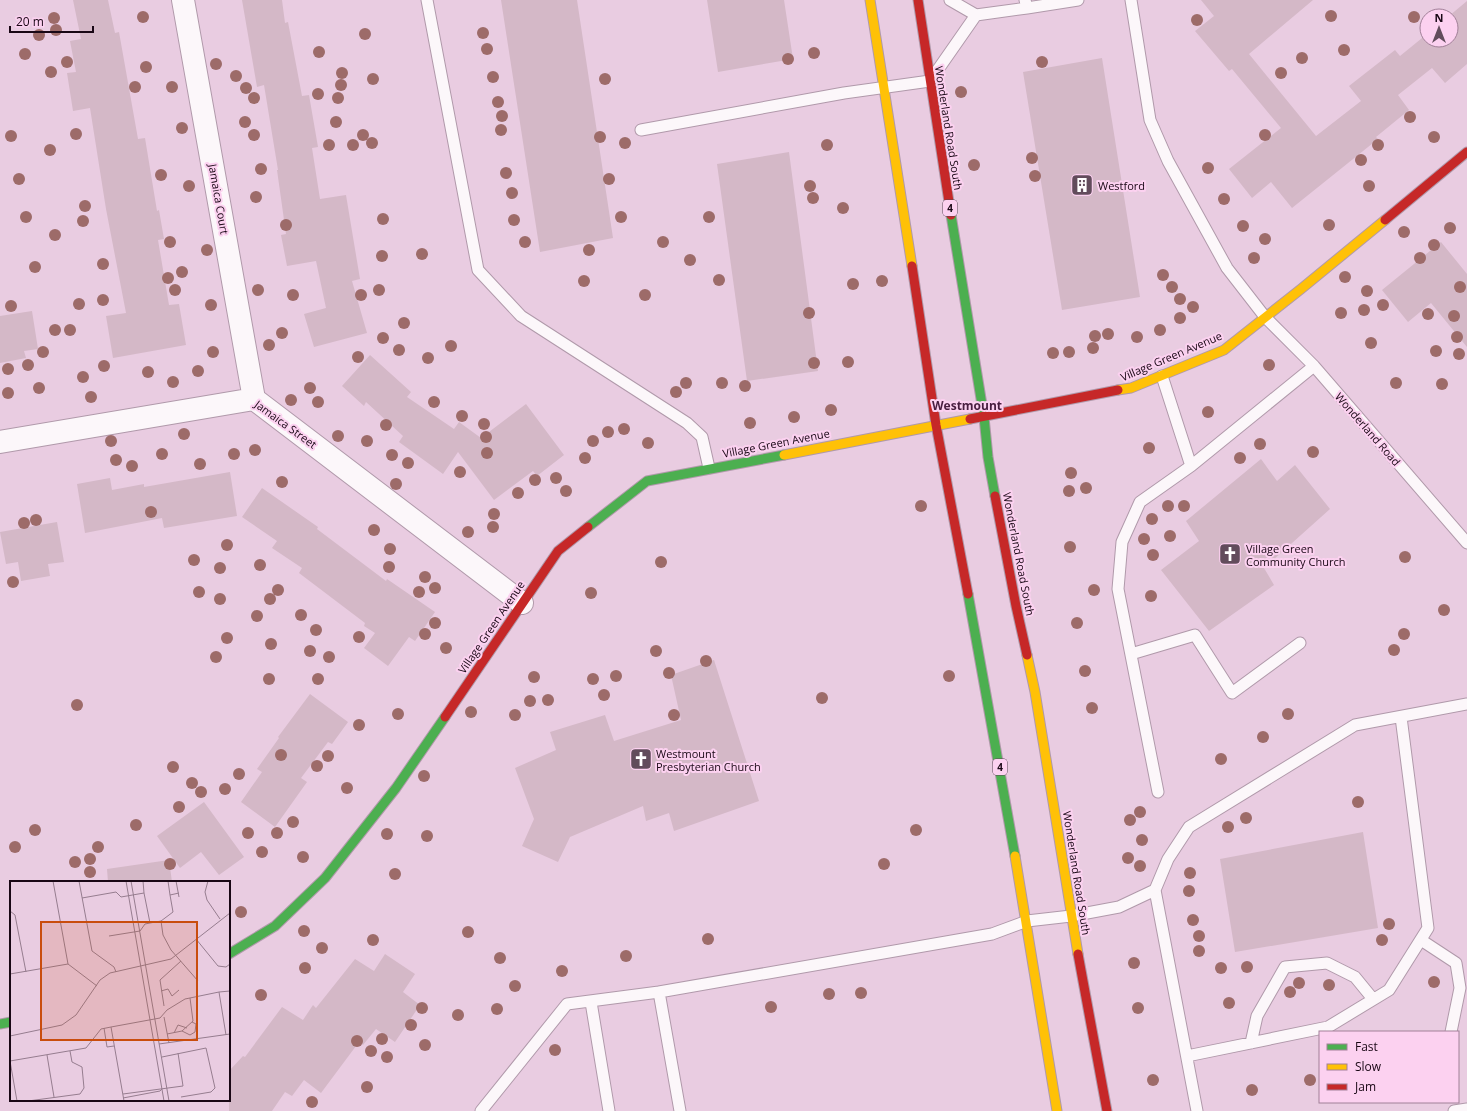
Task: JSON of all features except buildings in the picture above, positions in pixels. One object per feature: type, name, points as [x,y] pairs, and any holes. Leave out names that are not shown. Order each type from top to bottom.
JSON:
[{"type":"main road","name":"4","points":[[870,0],[909,243],[936,425],[1027,921],[1058,1111]]},
{"type":"main road","name":"Wonderland Road South","points":[[918,0],[984,417],[988,457],[1035,692],[1071,916],[1108,1111]]},
{"type":"main road","name":"Village Green Avenue","points":[[230,953],[275,926],[325,878],[396,788],[558,550],[647,481],[1131,388],[1162,376],[1224,350],[1465,159]]},
{"type":"main road","points":[[0,1024],[10,1022]]},
{"type":"street","name":"Jamaica Court","points":[[183,0],[254,399]]},
{"type":"street","name":"Jamaica Street","points":[[0,442],[254,399],[522,603]]},
{"type":"lane","points":[[427,0],[478,270],[521,316],[687,424],[702,437],[709,468]]},
{"type":"lane","points":[[950,0],[976,15],[1026,4],[1078,0]]},
{"type":"lane","name":"Wonderland Road","points":[[1131,0],[1150,120],[1168,161],[1227,268],[1265,317],[1314,366],[1467,543]]},
{"type":"lane","points":[[641,130],[836,94],[930,81],[976,15]]},
{"type":"lane","points":[[1158,792],[1118,589],[1122,542],[1140,502],[1191,466],[1314,366]]},
{"type":"lane","points":[[1162,376],[1191,466]]},
{"type":"lane","points":[[1131,654],[1195,635],[1232,693],[1300,643]]},
{"type":"lane","points":[[1197,1111],[1155,890],[1168,858],[1189,827],[1355,724],[1467,704]]},
{"type":"lane","points":[[1331,1030],[1373,999],[1389,990],[1428,928],[1401,717]]},
{"type":"lane","points":[[481,1111],[567,1004],[659,992],[992,934],[1027,921],[1071,916],[1119,907],[1155,890]]},
{"type":"lane","points":[[1421,940],[1456,963],[1460,988],[1451,1031]]},
{"type":"lane","points":[[1252,1043],[1257,1016],[1285,967],[1327,964],[1355,977],[1373,999]]},
{"type":"lane","points":[[659,992],[680,1111]]},
{"type":"lane","points":[[591,1002],[610,1111]]},
{"type":"lane","points":[[1187,1056],[1319,1032]]},
{"type":"lane","points":[[1454,1111],[1467,1109]]},
{"type":"traffic: fast","points":[[951,215],[984,417],[988,457],[995,496]]},
{"type":"traffic: fast","points":[[588,527],[647,481],[784,455]]},
{"type":"traffic: fast","points":[[968,594],[1015,856]]},
{"type":"traffic: fast","points":[[230,953],[275,926],[325,878],[396,788],[445,717]]},
{"type":"traffic: fast","points":[[0,1024],[10,1022]]},
{"type":"traffic: slow","points":[[870,0],[912,266]]},
{"type":"traffic: slow","points":[[1118,390],[1131,388],[1224,350],[1385,220]]},
{"type":"traffic: slow","points":[[784,455],[970,419]]},
{"type":"traffic: slow","points":[[1027,655],[1035,692],[1078,954]]},
{"type":"traffic: slow","points":[[1015,856],[1057,1111]]},
{"type":"traffic: jam","points":[[918,0],[951,215]]},
{"type":"traffic: jam","points":[[1385,220],[1467,152]]},
{"type":"traffic: jam","points":[[912,266],[936,425],[968,594]]},
{"type":"traffic: jam","points":[[970,419],[1118,390]]},
{"type":"traffic: jam","points":[[995,496],[1027,655]]},
{"type":"traffic: jam","points":[[445,717],[558,551],[588,527]]},
{"type":"traffic: jam","points":[[1078,954],[1107,1111]]},
{"type":"place","name":"Westford","points":[[1082,185]]},
{"type":"place","name":"Village Green Community Church","points":[[1230,554]]},
{"type":"place","name":"Westmount Presbyterian Church","points":[[641,759]]},
{"type":"district","name":"Westmount","points":[[967,405]]}]
